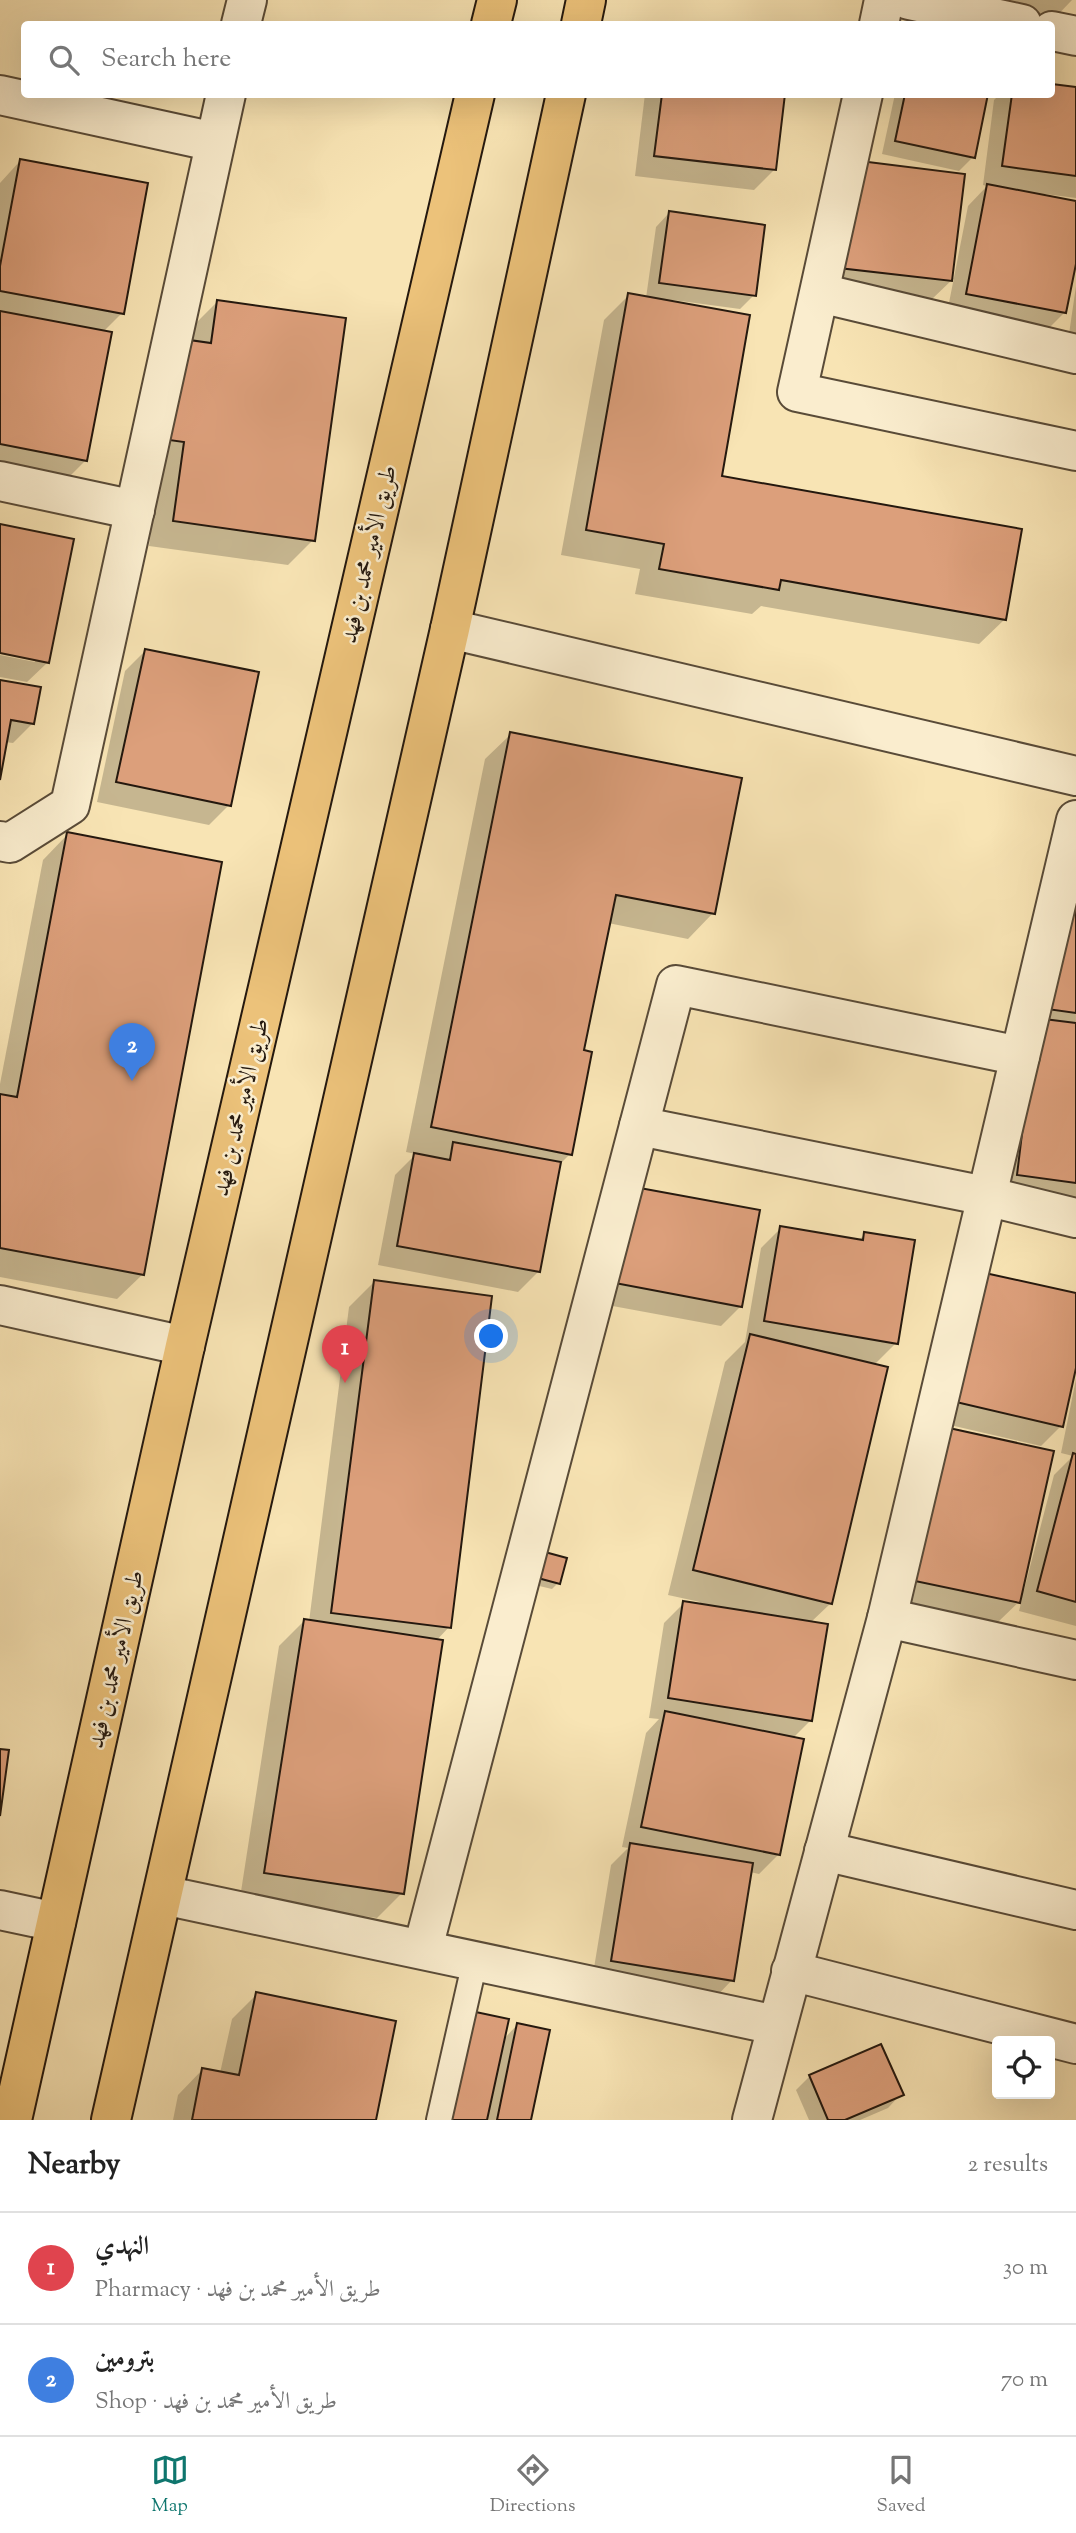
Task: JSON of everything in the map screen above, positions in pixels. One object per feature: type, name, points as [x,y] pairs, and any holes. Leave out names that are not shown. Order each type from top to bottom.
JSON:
[{"type":"highway","points":[[492,21],[497,0]]},
{"type":"highway","points":[[582,21],[586,0]]},
{"type":"highway","name":"طريق الأمير محمد بن فهد","points":[[12,2120],[185,1346],[474,98]]},
{"type":"highway","points":[[111,2120],[450,629],[565,98]]},
{"type":"street","points":[[242,21],[247,0]]},
{"type":"street","points":[[880,21],[884,0]]},
{"type":"street","points":[[909,0],[1008,21]]},
{"type":"street","points":[[1055,32],[1076,36]]},
{"type":"street","points":[[0,95],[215,142]]},
{"type":"street","points":[[0,841],[10,843],[70,805],[225,98]]},
{"type":"street","points":[[862,98],[797,393],[1076,451]]},
{"type":"street","points":[[820,293],[1076,354]]},
{"type":"street","points":[[0,481],[135,510]]},
{"type":"street","points":[[450,629],[1076,776]]},
{"type":"street","points":[[752,2120],[887,1618],[1076,820]]},
{"type":"street","points":[[423,1948],[677,985],[1020,1056]]},
{"type":"street","points":[[639,1126],[986,1196],[1076,1218]]},
{"type":"street","points":[[0,1306],[185,1346]]},
{"type":"street","points":[[887,1618],[1076,1660]]},
{"type":"street","points":[[824,1851],[1076,1910]]},
{"type":"street","points":[[163,1895],[776,2025]]},
{"type":"street","points":[[0,1910],[56,1922]]},
{"type":"street","points":[[791,1972],[1076,2044]]},
{"type":"lane","points":[[439,2120],[475,1961]]},
{"type":"building","points":[[1055,84],[1076,87],[1076,176],[1002,166],[1011,98],[1055,98]]},
{"type":"building","points":[[661,98],[785,98],[776,170],[654,156]]},
{"type":"building","points":[[904,98],[987,98],[975,158],[895,141]]},
{"type":"building","points":[[20,159],[148,183],[124,314],[0,291],[0,266]]},
{"type":"building","points":[[852,160],[965,174],[952,281],[839,268]]},
{"type":"building","points":[[987,184],[1076,201],[1076,264],[1066,313],[966,294]]},
{"type":"building","points":[[669,211],[765,225],[756,296],[659,283]]},
{"type":"building","points":[[628,293],[750,315],[722,476],[1022,529],[1006,620],[781,580],[779,590],[659,569],[664,544],[586,530]]},
{"type":"building","points":[[217,300],[346,318],[315,541],[173,521],[184,442],[162,439],[175,338],[211,343]]},
{"type":"building","points":[[0,311],[112,332],[87,461],[0,444]]},
{"type":"building","points":[[0,524],[74,539],[49,663],[0,653]]},
{"type":"building","points":[[145,649],[259,672],[231,806],[116,782]]},
{"type":"building","points":[[0,680],[41,687],[34,724],[11,720],[0,780]]},
{"type":"building","points":[[510,732],[742,778],[715,914],[616,895],[584,1050],[592,1052],[572,1155],[431,1127]]},
{"type":"building","points":[[67,832],[222,862],[144,1275],[0,1248],[0,1094],[17,1097]]},
{"type":"building","points":[[1061,905],[1076,907],[1076,1013],[1047,1009]]},
{"type":"building","points":[[1036,1018],[1076,1023],[1076,1183],[1017,1175]]},
{"type":"building","points":[[453,1142],[561,1162],[540,1272],[397,1246],[414,1153],[450,1160]]},
{"type":"building","points":[[618,1184],[760,1210],[742,1307],[599,1280]]},
{"type":"building","points":[[780,1226],[863,1240],[864,1232],[915,1240],[898,1344],[764,1321]]},
{"type":"building","points":[[985,1273],[1076,1293],[1076,1368],[1063,1427],[956,1402]]},
{"type":"building","points":[[374,1280],[492,1296],[451,1628],[331,1613]]},
{"type":"building","points":[[750,1334],[888,1367],[832,1604],[693,1570]]},
{"type":"building","points":[[949,1428],[1054,1451],[1020,1603],[915,1581]]},
{"type":"building","points":[[1073,1453],[1076,1454],[1076,1602],[1037,1591]]},
{"type":"building","points":[[530,1548],[567,1558],[560,1584],[523,1574]]},
{"type":"building","points":[[683,1601],[828,1624],[812,1721],[668,1698]]},
{"type":"building","points":[[304,1619],[443,1640],[404,1894],[264,1873]]},
{"type":"building","points":[[665,1711],[804,1739],[780,1855],[641,1827]]},
{"type":"building","points":[[0,1749],[9,1750],[0,1816]]},
{"type":"building","points":[[630,1843],[753,1863],[734,1981],[611,1961]]},
{"type":"building","points":[[256,1992],[396,2021],[376,2120],[192,2120],[202,2068],[239,2075]]},
{"type":"building","points":[[471,2011],[509,2019],[487,2120],[448,2120]]},
{"type":"building","points":[[517,2023],[550,2030],[531,2120],[497,2120]]},
{"type":"building","points":[[881,2044],[904,2095],[845,2120],[828,2120],[809,2075]]},
{"type":"place","name":"بترومين","points":[[132,1081]]},
{"type":"place","name":"النهدي","points":[[345,1383]]}]
